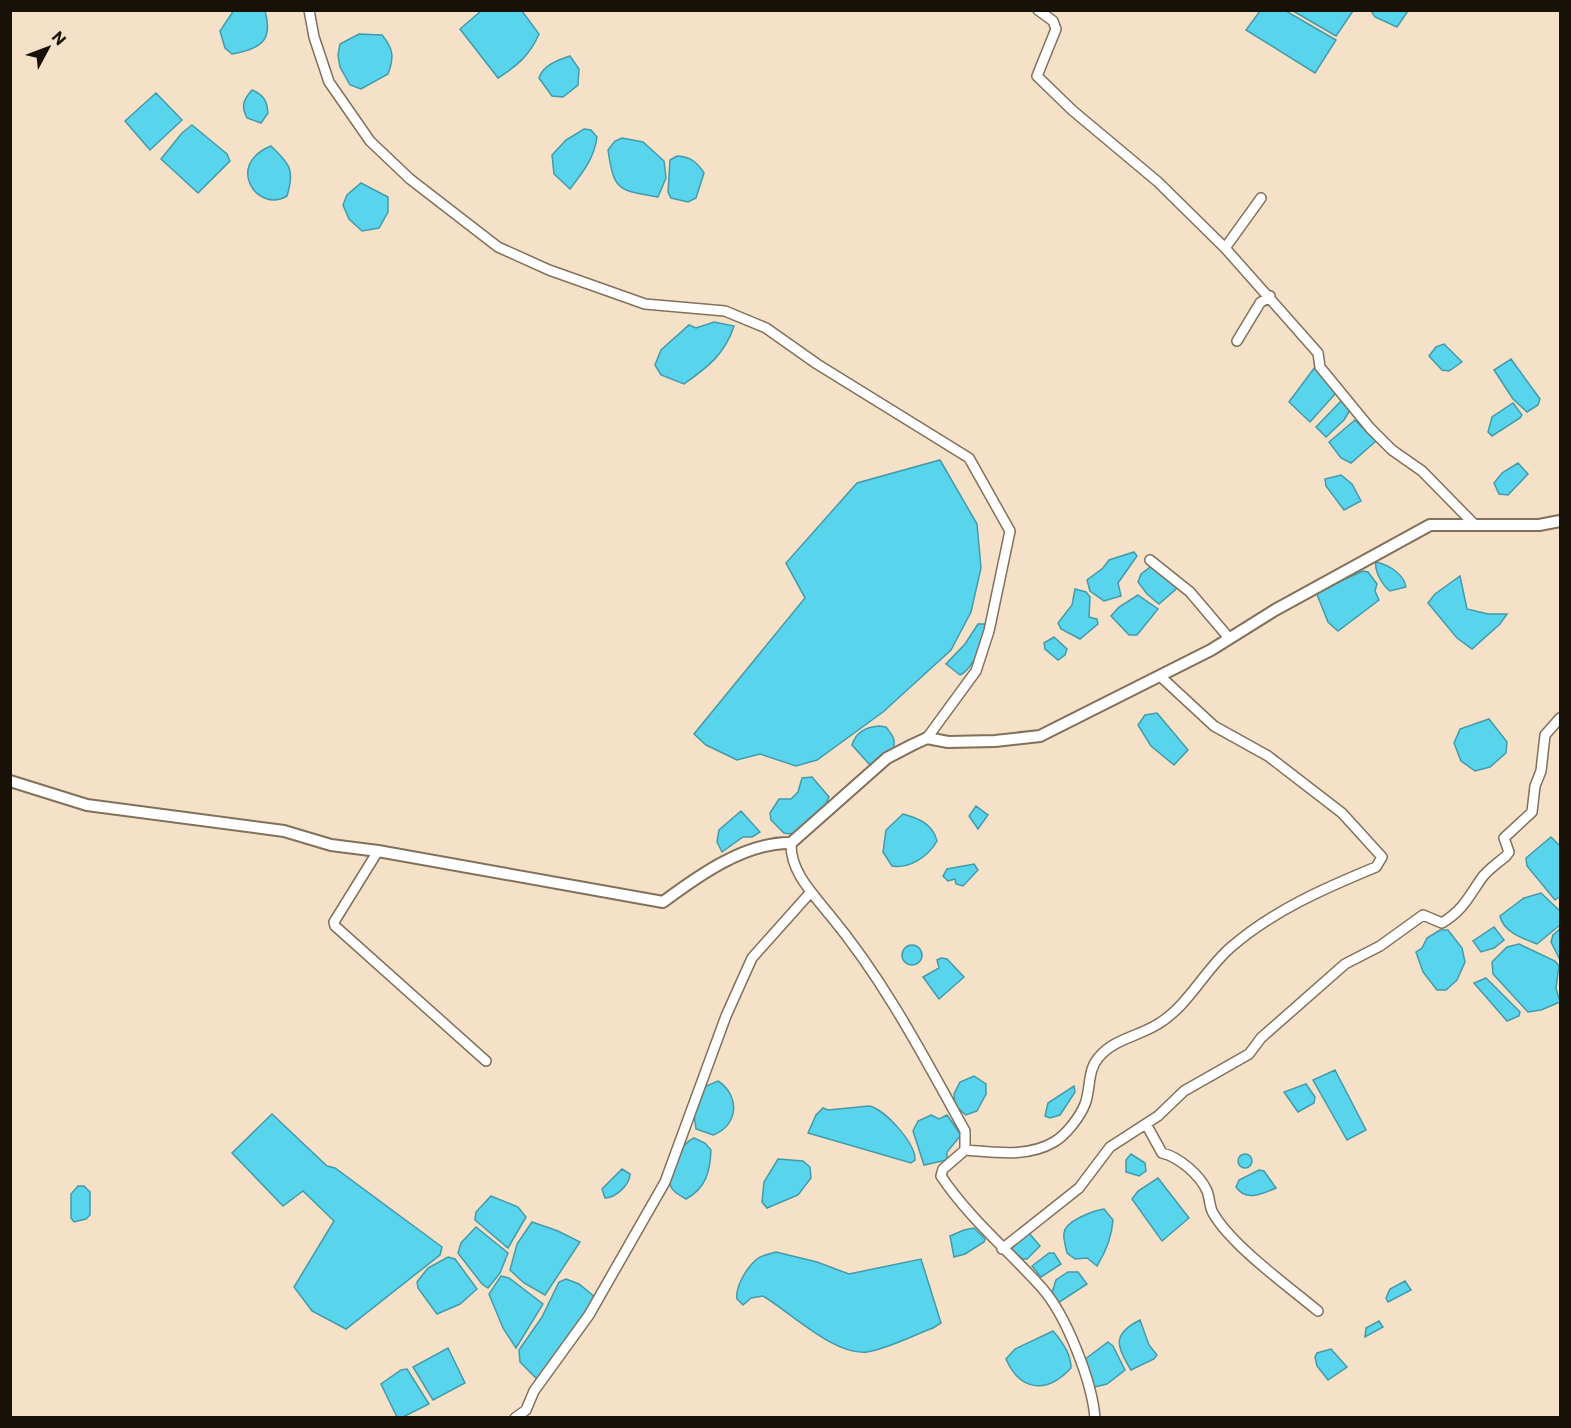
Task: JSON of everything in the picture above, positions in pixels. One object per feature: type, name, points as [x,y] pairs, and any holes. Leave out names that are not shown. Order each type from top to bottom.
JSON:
[{"type":"street","points":[[10,780],[87,805],[284,831],[331,845],[378,851],[663,903],[696,877],[748,852],[775,843],[791,843],[887,758],[927,738],[976,671],[989,631],[1010,531],[969,458],[817,364],[766,328],[725,311],[645,304],[549,270],[498,248],[410,179],[370,141],[329,82],[314,37],[309,10]]},
{"type":"street","points":[[1038,10],[1053,21],[1056,29],[1037,76],[1072,110],[1158,182],[1225,248],[1270,296],[1318,353],[1320,367],[1370,428],[1392,450],[1422,471],[1474,524]]},
{"type":"street","points":[[1225,248],[1261,198]]},
{"type":"street","points":[[1237,341],[1260,303],[1270,296]]},
{"type":"street","points":[[927,738],[960,742],[1040,736],[1160,676],[1430,525],[1539,525],[1560,521]]},
{"type":"street","points":[[1150,560],[1190,592],[1229,638]]},
{"type":"street","points":[[1095,1418],[1082,1368],[1056,1308],[1042,1288],[1002,1250],[954,1195],[941,1176],[943,1169],[965,1150],[1006,1153],[1033,1150],[1055,1142],[1077,1119],[1086,1103],[1088,1081],[1097,1058],[1108,1048],[1159,1024],[1175,1011],[1228,950],[1251,932],[1296,904],[1376,867],[1382,856],[1342,813],[1268,756],[1214,726],[1160,676]]},
{"type":"street","points":[[1002,1250],[1079,1188],[1110,1147],[1146,1124],[1184,1091],[1249,1054],[1261,1038],[1345,964],[1380,946],[1423,915],[1442,923],[1452,917],[1474,893],[1481,878],[1509,852],[1504,838],[1532,812],[1535,786],[1541,771],[1545,735],[1560,718]]},
{"type":"street","points":[[791,843],[790,857],[810,893],[860,953],[913,1035],[965,1131],[965,1150]]},
{"type":"street","points":[[378,851],[334,922],[335,926],[457,1031],[486,1061]]},
{"type":"street","points":[[515,1418],[526,1410],[534,1390],[589,1315],[665,1182],[718,1037],[752,958],[810,893]]},
{"type":"street","points":[[1146,1124],[1162,1153],[1173,1156],[1190,1170],[1204,1187],[1214,1214],[1235,1238],[1257,1261],[1318,1311]]},
{"type":"water","points":[[234,10],[265,11],[267,30],[266,37],[257,46],[232,54],[225,48],[220,31]]},
{"type":"water","points":[[481,11],[522,11],[539,34],[522,59],[498,78],[460,29]]},
{"type":"water","points":[[1260,11],[1286,11],[1336,40],[1315,73],[1246,30]]},
{"type":"water","points":[[1293,11],[1353,11],[1336,36]]},
{"type":"water","points":[[1371,11],[1408,11],[1397,27],[1375,17]]},
{"type":"water","points":[[359,34],[382,35],[392,54],[388,74],[361,89],[350,85],[340,67],[338,55],[340,44]]},
{"type":"water","points":[[570,56],[579,69],[578,85],[563,97],[552,96],[539,78],[541,73],[552,64]]},
{"type":"water","points":[[252,90],[262,96],[267,105],[268,113],[261,123],[247,118],[244,110],[245,100]]},
{"type":"water","points":[[156,93],[182,120],[150,150],[125,121]]},
{"type":"water","points":[[192,125],[227,154],[230,161],[198,193],[161,159],[182,133]]},
{"type":"water","points":[[584,129],[591,130],[597,137],[596,145],[587,165],[570,189],[554,174],[552,155],[566,140]]},
{"type":"water","points":[[622,138],[643,142],[664,161],[666,178],[658,197],[627,190],[616,181],[608,150],[615,141]]},
{"type":"water","points":[[271,146],[287,163],[291,180],[287,196],[276,200],[257,193],[248,175],[250,164],[257,154]]},
{"type":"water","points":[[677,156],[693,161],[704,173],[696,198],[688,202],[671,198],[668,192],[670,160]]},
{"type":"water","points":[[361,183],[388,197],[388,212],[379,228],[362,231],[349,219],[343,205],[347,195]]},
{"type":"water","points":[[714,322],[734,326],[726,344],[715,359],[684,384],[661,375],[655,365],[661,350],[689,325],[696,328]]},
{"type":"water","points":[[1444,344],[1462,362],[1449,371],[1442,370],[1429,356],[1436,347]]},
{"type":"water","points":[[1511,359],[1540,399],[1538,405],[1527,412],[1513,399],[1494,370]]},
{"type":"water","points":[[1315,367],[1336,393],[1310,422],[1289,402]]},
{"type":"water","points":[[1341,401],[1350,410],[1344,420],[1326,437],[1316,427]]},
{"type":"water","points":[[1513,403],[1522,415],[1492,436],[1488,432],[1492,417]]},
{"type":"water","points":[[1355,420],[1376,441],[1351,463],[1341,458],[1329,442]]},
{"type":"water","points":[[940,460],[977,524],[981,568],[971,612],[951,650],[883,712],[817,760],[796,766],[760,754],[737,760],[706,745],[694,734],[805,598],[786,563],[857,483]]},
{"type":"water","points":[[1518,463],[1528,474],[1508,495],[1499,494],[1494,483],[1502,473]]},
{"type":"water","points":[[1341,475],[1352,484],[1361,501],[1344,510],[1326,486],[1325,479]]},
{"type":"water","points":[[1134,552],[1137,556],[1118,583],[1121,596],[1104,601],[1090,591],[1087,580],[1103,568],[1109,560]]},
{"type":"water","points":[[1376,562],[1395,571],[1405,582],[1406,587],[1390,591],[1376,570]]},
{"type":"water","points":[[1153,565],[1177,583],[1176,589],[1159,604],[1138,582],[1141,574]]},
{"type":"water","points":[[1363,571],[1368,572],[1377,584],[1375,591],[1379,600],[1338,631],[1328,622],[1316,592]]},
{"type":"water","points":[[1460,576],[1467,609],[1488,614],[1507,614],[1500,624],[1472,649],[1457,638],[1428,603],[1435,594]]},
{"type":"water","points":[[1075,589],[1086,592],[1090,597],[1089,617],[1097,619],[1098,624],[1080,639],[1061,629],[1058,623],[1072,605]]},
{"type":"water","points":[[1138,595],[1158,609],[1137,635],[1129,635],[1111,616],[1119,607]]},
{"type":"water","points":[[978,624],[985,624],[981,645],[970,667],[960,675],[946,664],[965,644]]},
{"type":"water","points":[[1054,637],[1067,649],[1065,655],[1058,660],[1045,649],[1044,643]]},
{"type":"water","points":[[1157,713],[1188,750],[1174,765],[1151,746],[1138,725],[1145,715]]},
{"type":"water","points":[[1489,719],[1507,742],[1506,753],[1490,767],[1475,771],[1461,761],[1454,743],[1460,729]]},
{"type":"water","points":[[879,726],[886,727],[892,735],[893,750],[870,765],[852,745],[862,731]]},
{"type":"water","points":[[812,777],[829,797],[826,803],[817,817],[805,828],[791,834],[784,833],[771,820],[770,813],[779,799],[791,799],[798,792],[802,778]]},
{"type":"water","points":[[976,806],[988,815],[978,829],[969,816]]},
{"type":"water","points":[[741,811],[760,832],[752,837],[743,837],[722,852],[717,842],[719,830]]},
{"type":"water","points":[[903,814],[928,826],[937,841],[918,861],[905,866],[892,866],[883,852],[886,830]]},
{"type":"water","points":[[1551,837],[1560,846],[1560,896],[1555,900],[1527,866],[1526,858]]},
{"type":"water","points":[[974,864],[978,870],[963,886],[956,884],[955,879],[948,881],[943,876],[947,869]]},
{"type":"water","points":[[1541,893],[1560,911],[1560,925],[1537,944],[1510,931],[1500,916],[1524,898]]},
{"type":"water","points":[[1494,927],[1504,940],[1494,948],[1481,952],[1473,941]]},
{"type":"water","points":[[1560,929],[1560,960],[1551,942],[1553,935]]},
{"type":"water","points":[[1440,930],[1448,930],[1462,948],[1465,962],[1457,980],[1446,990],[1437,990],[1423,972],[1416,952],[1422,948],[1427,938]]},
{"type":"water","points":[[1519,944],[1555,961],[1559,966],[1556,988],[1560,1002],[1541,1010],[1528,1012],[1493,974],[1492,962],[1507,947]]},
{"type":"water","points":[[908,945],[916,945],[922,951],[922,959],[916,965],[908,965],[902,959],[902,951]]},
{"type":"water","points":[[947,959],[964,977],[939,999],[923,977],[939,968],[937,960]]},
{"type":"water","points":[[1486,978],[1520,1012],[1519,1016],[1507,1021],[1474,983]]},
{"type":"water","points":[[1335,1070],[1366,1130],[1347,1140],[1313,1080]]},
{"type":"water","points":[[974,1076],[986,1084],[986,1094],[977,1111],[966,1115],[955,1106],[954,1094],[960,1082]]},
{"type":"water","points":[[718,1081],[730,1094],[734,1110],[728,1125],[713,1135],[696,1129],[694,1114],[704,1087]]},
{"type":"water","points":[[1306,1084],[1315,1097],[1314,1103],[1298,1112],[1284,1092]]},
{"type":"water","points":[[1074,1086],[1075,1092],[1060,1115],[1050,1118],[1045,1116],[1048,1103]]},
{"type":"water","points":[[869,1106],[883,1113],[898,1128],[910,1145],[915,1160],[911,1163],[808,1133],[816,1115],[823,1108],[828,1110]]},
{"type":"water","points":[[272,1114],[327,1166],[335,1168],[442,1247],[440,1255],[346,1329],[312,1311],[294,1287],[334,1221],[303,1191],[283,1206],[232,1153]]},
{"type":"water","points":[[931,1115],[939,1119],[947,1115],[961,1135],[947,1152],[947,1160],[924,1165],[913,1131],[918,1121]]},
{"type":"water","points":[[694,1138],[705,1143],[711,1150],[710,1158],[706,1179],[693,1195],[686,1199],[672,1189],[670,1175],[679,1152]]},
{"type":"water","points":[[1131,1154],[1145,1163],[1146,1171],[1139,1176],[1126,1172],[1126,1160]]},
{"type":"water","points":[[1242,1154],[1248,1154],[1252,1161],[1248,1168],[1242,1168],[1238,1164],[1238,1158]]},
{"type":"water","points":[[778,1159],[803,1161],[810,1167],[811,1178],[798,1195],[767,1208],[762,1202],[764,1182]]},
{"type":"water","points":[[622,1169],[630,1174],[628,1182],[617,1193],[605,1198],[602,1189]]},
{"type":"water","points":[[1259,1170],[1264,1171],[1276,1188],[1254,1195],[1240,1192],[1236,1187],[1239,1180]]},
{"type":"water","points":[[1158,1178],[1189,1218],[1162,1241],[1132,1199],[1138,1191]]},
{"type":"water","points":[[78,1186],[84,1186],[90,1192],[90,1215],[86,1219],[74,1222],[71,1218],[71,1194]]},
{"type":"water","points":[[491,1196],[518,1207],[526,1217],[508,1248],[475,1220],[476,1212]]},
{"type":"water","points":[[1104,1209],[1113,1220],[1110,1238],[1100,1261],[1097,1266],[1087,1258],[1075,1259],[1067,1253],[1064,1238],[1066,1229],[1069,1224],[1080,1217]]},
{"type":"water","points":[[532,1222],[580,1242],[545,1295],[524,1283],[510,1270],[517,1244]]},
{"type":"water","points":[[476,1227],[508,1253],[500,1273],[488,1288],[482,1284],[458,1253],[461,1243]]},
{"type":"water","points":[[974,1228],[985,1239],[984,1242],[965,1254],[954,1257],[950,1236]]},
{"type":"water","points":[[1029,1233],[1040,1246],[1027,1259],[1023,1259],[1011,1250],[1011,1245]]},
{"type":"water","points":[[776,1252],[817,1262],[849,1274],[921,1259],[941,1323],[883,1348],[867,1352],[854,1351],[841,1347],[813,1332],[763,1296],[751,1298],[743,1305],[737,1299],[737,1294],[746,1272],[759,1258]]},
{"type":"water","points":[[1049,1253],[1054,1253],[1061,1264],[1041,1277],[1032,1266]]},
{"type":"water","points":[[448,1257],[455,1259],[477,1289],[460,1304],[437,1314],[418,1288],[417,1282],[428,1268]]},
{"type":"water","points":[[1068,1272],[1078,1272],[1087,1284],[1058,1303],[1052,1293],[1056,1280]]},
{"type":"water","points":[[501,1276],[509,1278],[543,1304],[516,1348],[503,1328],[489,1294]]},
{"type":"water","points":[[566,1279],[579,1284],[595,1297],[595,1301],[541,1376],[536,1378],[520,1362],[519,1350],[542,1317],[559,1282]]},
{"type":"water","points":[[1405,1281],[1411,1290],[1388,1302],[1386,1298],[1390,1289]]},
{"type":"water","points":[[1140,1320],[1149,1345],[1157,1355],[1154,1359],[1131,1370],[1122,1354],[1119,1341],[1125,1330]]},
{"type":"water","points":[[1379,1321],[1383,1327],[1365,1337],[1366,1328]]},
{"type":"water","points":[[1053,1331],[1068,1352],[1071,1368],[1053,1382],[1036,1386],[1027,1383],[1012,1370],[1006,1359],[1015,1349]]},
{"type":"water","points":[[1108,1342],[1113,1346],[1125,1370],[1107,1384],[1095,1387],[1091,1385],[1084,1360]]},
{"type":"water","points":[[448,1348],[465,1383],[433,1400],[413,1367]]},
{"type":"water","points":[[1331,1349],[1347,1367],[1328,1380],[1317,1366],[1315,1357],[1317,1353]]},
{"type":"water","points":[[407,1369],[429,1404],[403,1417],[397,1417],[381,1384],[401,1370]]}]
